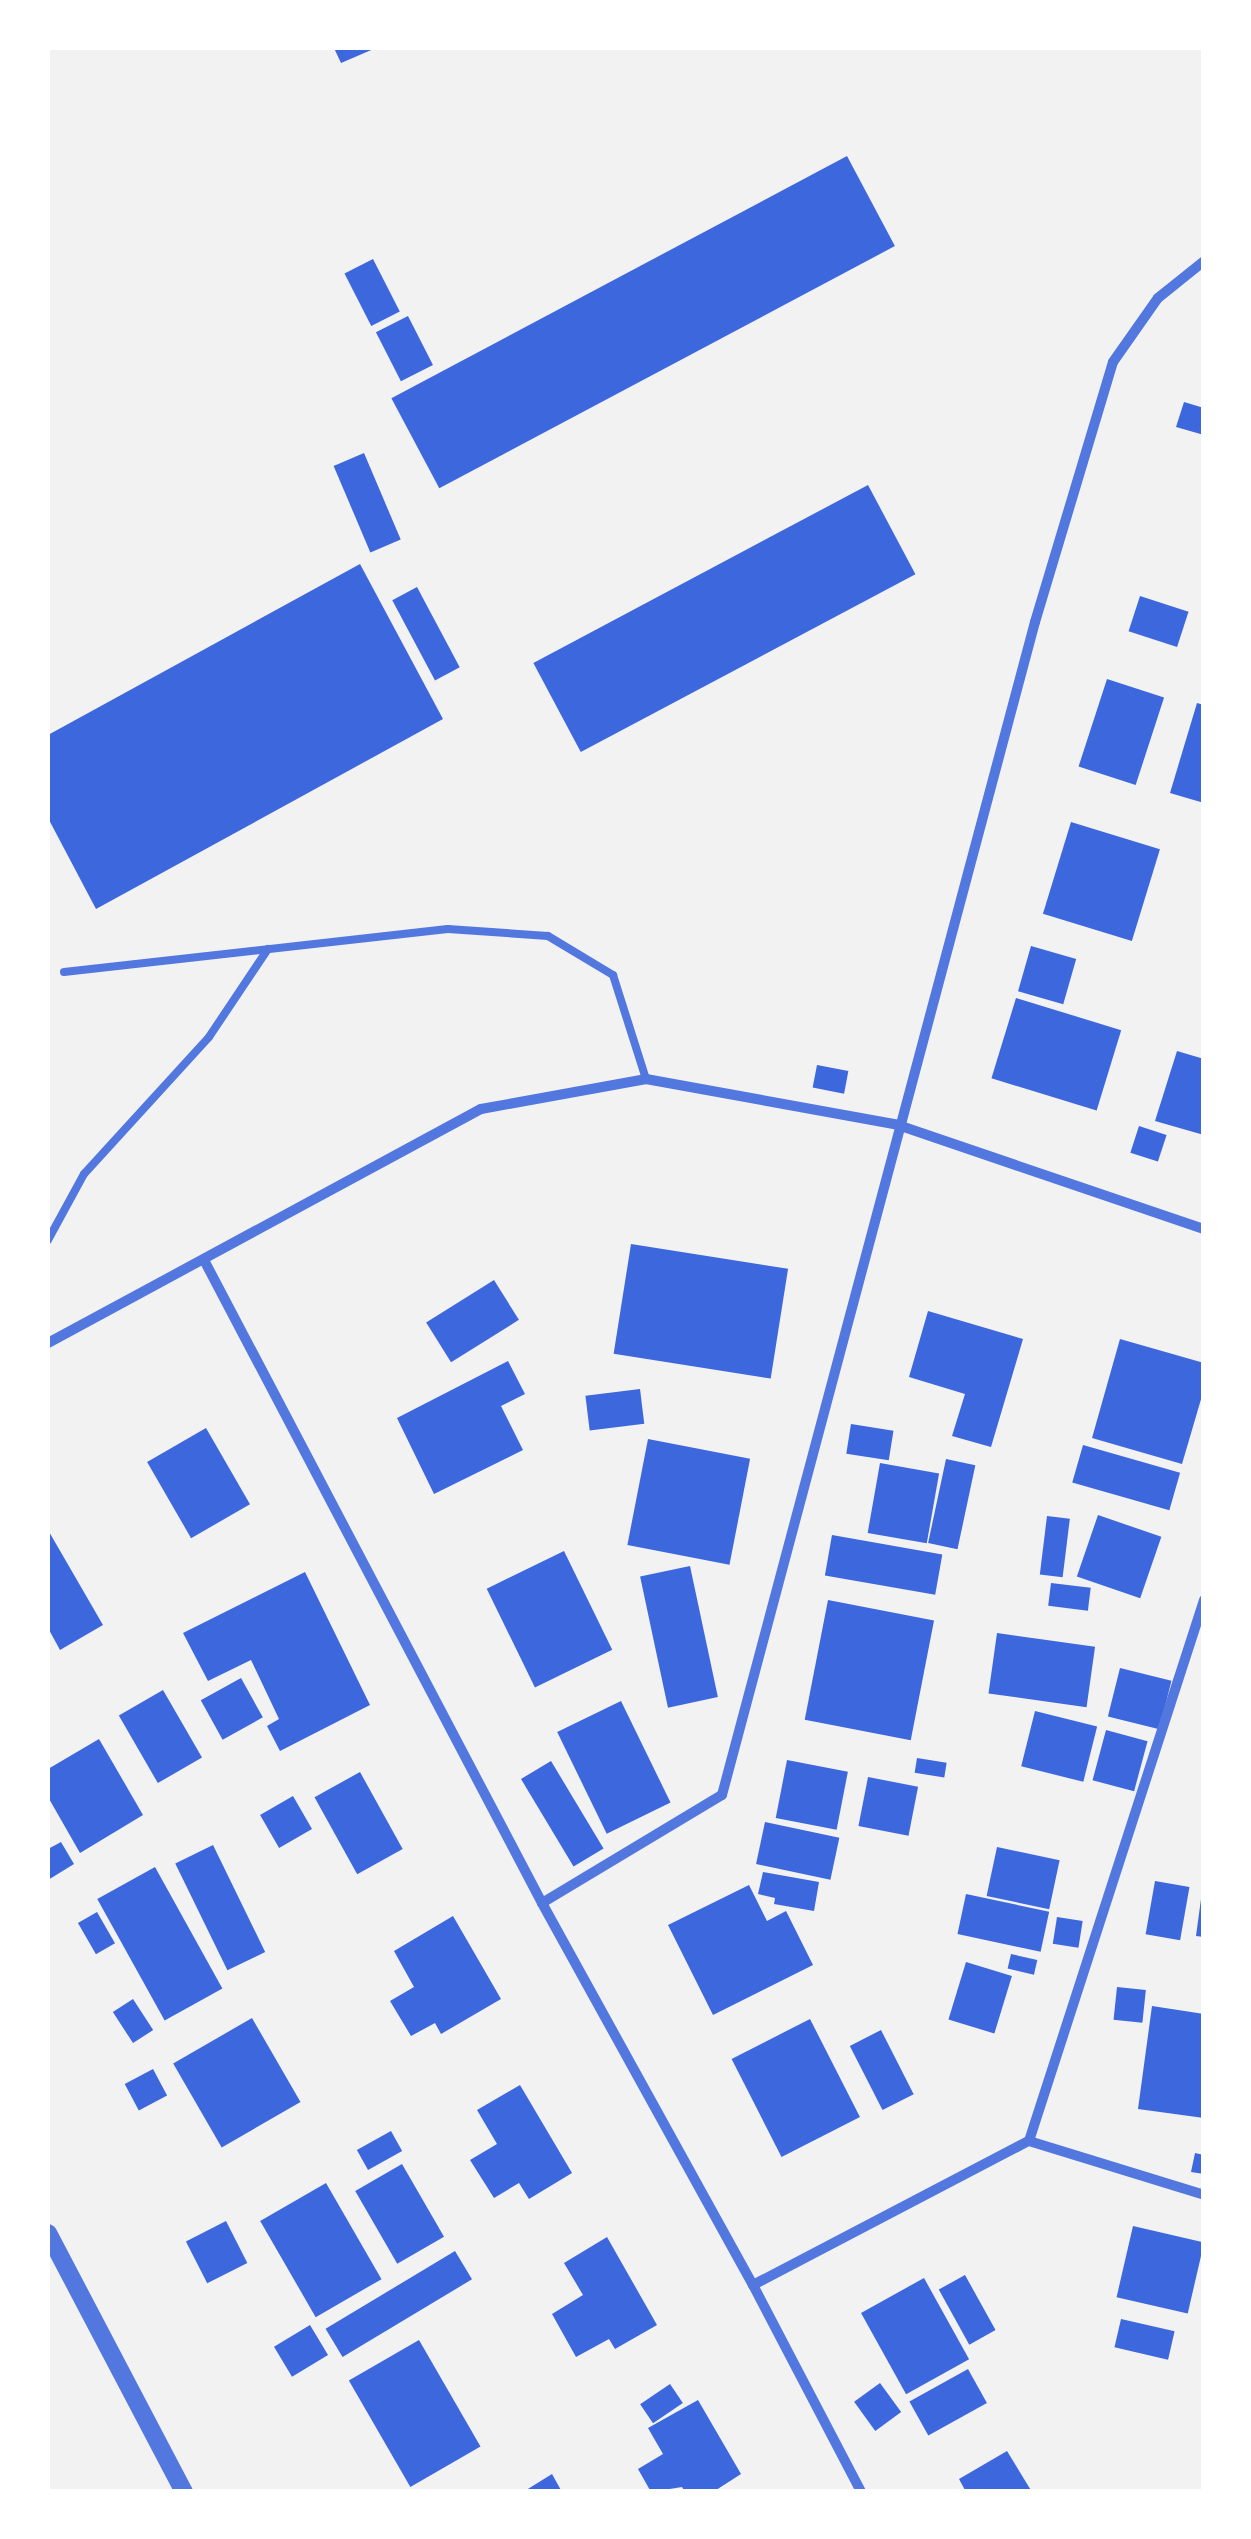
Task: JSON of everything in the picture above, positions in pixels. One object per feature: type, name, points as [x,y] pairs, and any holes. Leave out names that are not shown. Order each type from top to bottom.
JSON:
[{"type":"street","points":[[542,1903],[722,1795],[1035,622],[1113,362],[1158,298],[1204,261]]},
{"type":"street","points":[[48,1343],[480,1109],[646,1079],[898,1126],[1204,1229]]},
{"type":"street","points":[[204,1260],[542,1903],[754,2285],[861,2492]]},
{"type":"street","points":[[754,2285],[1028,2141],[1204,1600]]},
{"type":"street","points":[[1028,2141],[1204,2195]]},
{"type":"street","points":[[48,2233],[184,2492]]},
{"type":"lane","points":[[64,972],[448,929],[548,936],[612,975],[646,1079]]},
{"type":"lane","points":[[48,1240],[84,1174],[209,1036],[268,949]]},
{"type":"building","points":[[334,48],[376,48],[341,63]]},
{"type":"building","points":[[847,156],[895,246],[439,488],[391,398]]},
{"type":"building","points":[[373,259],[400,312],[371,326],[344,274]]},
{"type":"building","points":[[408,316],[433,365],[401,381],[376,332]]},
{"type":"building","points":[[1184,402],[1204,408],[1204,435],[1176,427]]},
{"type":"building","points":[[364,453],[401,540],[370,552],[334,466]]},
{"type":"building","points":[[868,485],[915,574],[581,752],[533,663]]},
{"type":"building","points":[[360,564],[443,719],[96,909],[48,818],[48,735]]},
{"type":"building","points":[[417,587],[460,667],[435,680],[392,600]]},
{"type":"building","points":[[1140,596],[1189,612],[1177,647],[1129,631]]},
{"type":"building","points":[[1107,679],[1164,698],[1136,785],[1079,766]]},
{"type":"building","points":[[1197,703],[1204,705],[1204,803],[1170,793]]},
{"type":"building","points":[[1071,822],[1160,849],[1132,941],[1043,914]]},
{"type":"building","points":[[1031,946],[1076,959],[1063,1004],[1018,991]]},
{"type":"building","points":[[1016,998],[1121,1030],[1097,1110],[991,1078]]},
{"type":"building","points":[[1177,1051],[1204,1059],[1204,1135],[1155,1121]]},
{"type":"building","points":[[817,1065],[848,1071],[844,1094],[813,1088]]},
{"type":"building","points":[[1139,1126],[1167,1135],[1158,1162],[1130,1153]]},
{"type":"building","points":[[631,1244],[788,1269],[771,1379],[614,1354]]},
{"type":"building","points":[[494,1280],[519,1320],[451,1362],[426,1322]]},
{"type":"building","points":[[928,1311],[1023,1339],[991,1447],[952,1436],[965,1394],[909,1377]]},
{"type":"building","points":[[1120,1339],[1204,1363],[1204,1389],[1182,1464],[1092,1438]]},
{"type":"building","points":[[508,1361],[525,1394],[501,1406],[523,1450],[434,1494],[397,1418]]},
{"type":"building","points":[[640,1389],[644,1424],[590,1430],[585,1396]]},
{"type":"building","points":[[851,1424],[893,1431],[889,1460],[846,1454]]},
{"type":"building","points":[[206,1428],[250,1504],[191,1538],[147,1462]]},
{"type":"building","points":[[648,1439],[750,1459],[729,1565],[627,1545]]},
{"type":"building","points":[[1083,1445],[1180,1473],[1169,1510],[1072,1482]]},
{"type":"building","points":[[946,1459],[975,1465],[957,1549],[928,1543]]},
{"type":"building","points":[[880,1463],[939,1473],[927,1543],[868,1533]]},
{"type":"building","points":[[1098,1515],[1161,1537],[1140,1598],[1077,1576]]},
{"type":"building","points":[[1047,1516],[1070,1519],[1063,1577],[1040,1575]]},
{"type":"building","points":[[48,1530],[103,1625],[60,1650],[48,1628]]},
{"type":"building","points":[[832,1535],[942,1554],[935,1595],[825,1575]]},
{"type":"building","points":[[564,1551],[612,1650],[535,1688],[487,1589]]},
{"type":"building","points":[[690,1566],[718,1697],[668,1708],[640,1577]]},
{"type":"building","points":[[305,1572],[370,1705],[280,1751],[267,1726],[279,1719],[251,1660],[208,1681],[183,1633]]},
{"type":"building","points":[[1051,1583],[1091,1588],[1088,1611],[1048,1606]]},
{"type":"building","points":[[828,1600],[934,1621],[911,1740],[805,1720]]},
{"type":"building","points":[[997,1633],[1095,1647],[1087,1707],[989,1693]]},
{"type":"building","points":[[1120,1668],[1171,1681],[1159,1729],[1108,1717]]},
{"type":"building","points":[[241,1678],[263,1717],[223,1740],[201,1700]]},
{"type":"building","points":[[163,1690],[202,1758],[158,1783],[119,1716]]},
{"type":"building","points":[[621,1701],[671,1803],[607,1834],[557,1732]]},
{"type":"building","points":[[1035,1711],[1097,1726],[1083,1782],[1021,1766]]},
{"type":"building","points":[[1106,1730],[1148,1741],[1134,1791],[1093,1780]]},
{"type":"building","points":[[99,1739],[143,1815],[80,1853],[48,1797],[48,1769]]},
{"type":"building","points":[[917,1758],[947,1763],[944,1778],[915,1773]]},
{"type":"building","points":[[787,1760],[848,1772],[837,1830],[776,1818]]},
{"type":"building","points":[[551,1761],[604,1848],[574,1866],[521,1779]]},
{"type":"building","points":[[360,1772],[403,1849],[357,1874],[315,1797]]},
{"type":"building","points":[[868,1777],[918,1787],[909,1836],[858,1826]]},
{"type":"building","points":[[293,1796],[312,1829],[279,1848],[260,1815]]},
{"type":"building","points":[[765,1822],[839,1838],[830,1880],[756,1864]]},
{"type":"building","points":[[61,1842],[74,1864],[48,1880],[48,1849]]},
{"type":"building","points":[[213,1845],[265,1952],[227,1970],[175,1863]]},
{"type":"building","points":[[997,1847],[1060,1860],[1049,1909],[987,1896]]},
{"type":"building","points":[[155,1867],[222,1989],[165,2021],[97,1899]]},
{"type":"building","points":[[763,1872],[819,1882],[814,1911],[774,1904],[775,1898],[758,1894]]},
{"type":"building","points":[[1155,1881],[1189,1887],[1180,1940],[1146,1934]]},
{"type":"building","points":[[749,1885],[767,1921],[786,1911],[813,1965],[713,2015],[668,1925]]},
{"type":"building","points":[[966,1894],[1049,1912],[1041,1952],[957,1934]]},
{"type":"building","points":[[1204,1899],[1204,1937],[1196,1936]]},
{"type":"building","points":[[97,1912],[115,1943],[96,1954],[78,1923]]},
{"type":"building","points":[[453,1916],[501,1999],[441,2034],[435,2023],[411,2036],[390,2001],[414,1987],[394,1951]]},
{"type":"building","points":[[1057,1917],[1083,1921],[1078,1948],[1053,1944]]},
{"type":"building","points":[[1011,1954],[1037,1960],[1034,1975],[1008,1969]]},
{"type":"building","points":[[966,1962],[1012,1976],[994,2033],[948,2019]]},
{"type":"building","points":[[1117,1987],[1146,1990],[1142,2023],[1114,2020]]},
{"type":"building","points":[[133,1999],[153,2030],[133,2043],[113,2012]]},
{"type":"building","points":[[1152,2006],[1204,2014],[1204,2118],[1138,2109]]},
{"type":"building","points":[[252,2018],[300,2102],[222,2148],[173,2064]]},
{"type":"building","points":[[810,2019],[860,2117],[782,2157],[732,2059]]},
{"type":"building","points":[[881,2030],[914,2094],[883,2110],[850,2046]]},
{"type":"building","points":[[153,2069],[167,2095],[139,2111],[125,2084]]},
{"type":"building","points":[[520,2085],[572,2173],[529,2199],[519,2183],[494,2198],[470,2160],[497,2144],[477,2110]]},
{"type":"building","points":[[391,2131],[402,2151],[368,2170],[357,2150]]},
{"type":"building","points":[[1195,2153],[1204,2155],[1204,2174],[1191,2172]]},
{"type":"building","points":[[402,2164],[444,2237],[397,2264],[355,2191]]},
{"type":"building","points":[[326,2183],[382,2279],[316,2317],[260,2221]]},
{"type":"building","points":[[226,2221],[247,2263],[207,2283],[186,2241]]},
{"type":"building","points":[[1133,2226],[1204,2242],[1188,2314],[1117,2297]]},
{"type":"building","points":[[607,2237],[657,2325],[615,2349],[609,2339],[576,2357],[552,2314],[583,2295],[564,2263]]},
{"type":"building","points":[[455,2251],[472,2279],[343,2357],[326,2329]]},
{"type":"building","points":[[965,2275],[996,2330],[969,2345],[939,2290]]},
{"type":"building","points":[[924,2278],[969,2359],[906,2394],[861,2313]]},
{"type":"building","points":[[1121,2319],[1175,2331],[1168,2360],[1114,2347]]},
{"type":"building","points":[[310,2325],[328,2355],[292,2377],[274,2347]]},
{"type":"building","points":[[419,2340],[480,2447],[410,2487],[349,2380]]},
{"type":"building","points":[[968,2369],[987,2403],[928,2436],[909,2401]]},
{"type":"building","points":[[880,2383],[901,2412],[875,2431],[854,2402]]},
{"type":"building","points":[[670,2384],[683,2403],[653,2423],[640,2404]]},
{"type":"building","points":[[698,2400],[741,2474],[713,2492],[685,2492],[682,2487],[651,2492],[638,2469],[663,2454],[648,2428]]},
{"type":"building","points":[[1007,2451],[1032,2492],[966,2492],[959,2479]]},
{"type":"building","points":[[552,2474],[562,2492],[523,2492]]}]
